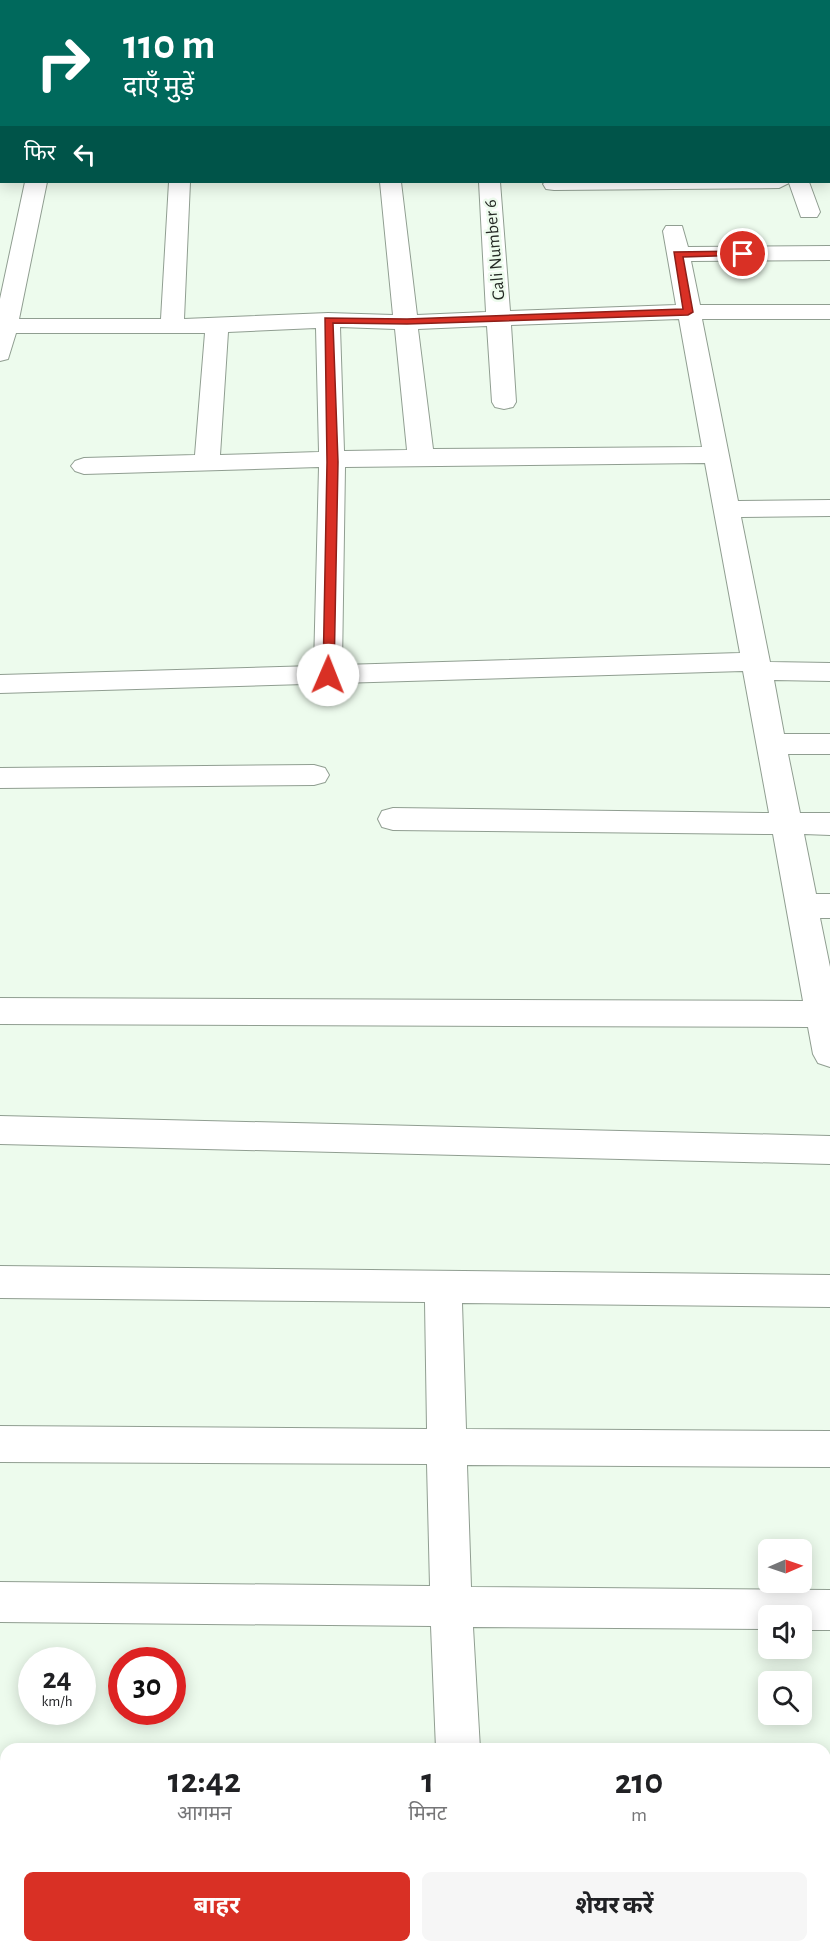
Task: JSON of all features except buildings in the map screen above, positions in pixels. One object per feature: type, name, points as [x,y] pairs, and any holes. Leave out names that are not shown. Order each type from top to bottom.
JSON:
[{"type":"street","points":[[0,354],[3,326],[36,183]]},
{"type":"street","points":[[172,326],[179,183]]},
{"type":"street","points":[[390,183],[421,457]]},
{"type":"street","name":"Gali Number 6","points":[[489,183],[504,402]]},
{"type":"street","points":[[554,184],[666,183]]},
{"type":"street","points":[[799,183],[809,212]]},
{"type":"street","points":[[830,253],[676,243],[786,825],[816,906],[830,1054]]},
{"type":"street","points":[[3,326],[217,326],[328,320],[407,321],[688,312],[830,312]]},
{"type":"street","points":[[328,320],[332,462],[328,675]]},
{"type":"street","points":[[207,464],[217,326]]},
{"type":"street","points":[[84,466],[332,462],[421,457],[716,455]]},
{"type":"street","points":[[725,509],[830,508]]},
{"type":"street","points":[[0,684],[756,666],[830,672]]},
{"type":"street","points":[[771,744],[830,744]]},
{"type":"street","points":[[0,777],[314,775]]},
{"type":"street","points":[[393,819],[830,824]]},
{"type":"street","points":[[0,1011],[826,1014]]},
{"type":"street","points":[[0,1130],[830,1150]]},
{"type":"street","points":[[0,1282],[830,1292]]},
{"type":"street","points":[[443,1287],[451,1606],[458,1743]]},
{"type":"street","points":[[0,1444],[830,1449]]},
{"type":"street","points":[[0,1602],[830,1610]]},
{"type":"route","points":[[328,675],[332,462],[328,320],[407,321],[688,312],[678,254],[743,254]]}]
